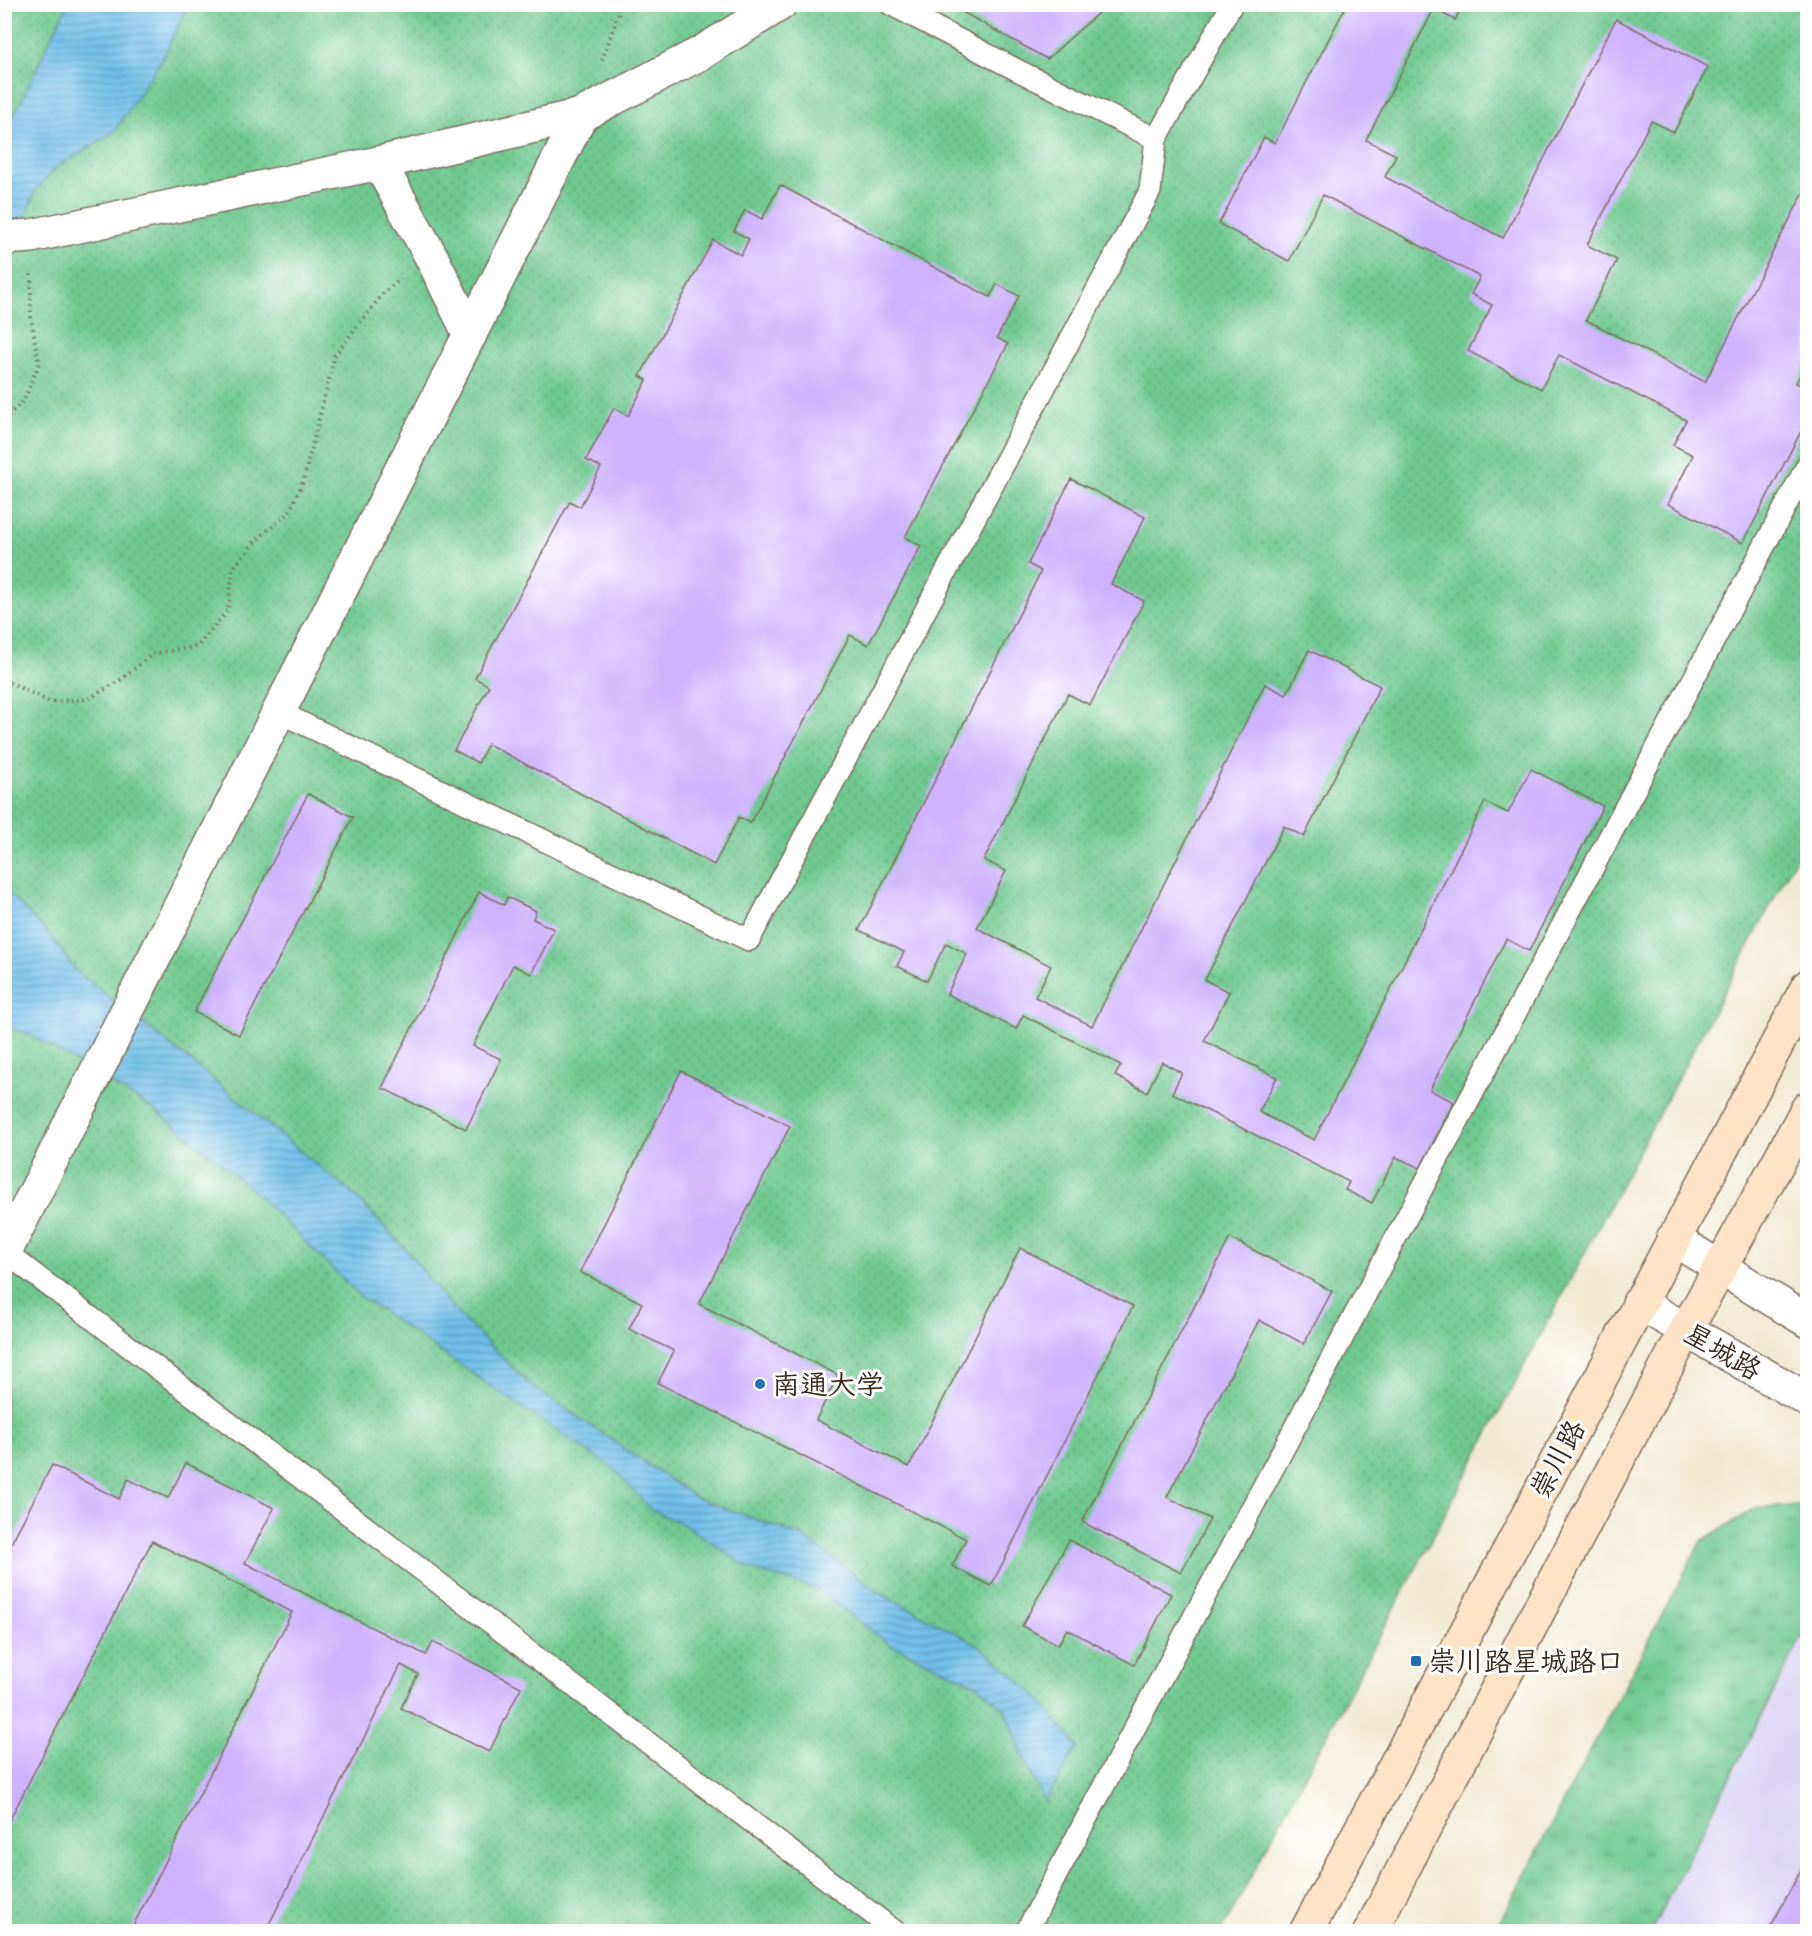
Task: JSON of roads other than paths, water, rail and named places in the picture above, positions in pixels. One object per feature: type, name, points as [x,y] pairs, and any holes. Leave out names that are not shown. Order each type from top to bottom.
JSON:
[{"type":"main road","name":"崇川路","points":[[1306,1932],[1808,986]]},
{"type":"main road","name":"崇川路","points":[[1370,1932],[1686,1330],[1808,1108]]},
{"type":"street","points":[[20,237],[379,164],[580,115],[701,53],[780,4]]},
{"type":"street","points":[[5,1253],[580,115]]},
{"type":"street","points":[[379,164],[432,258],[470,334]]},
{"type":"street","points":[[1673,1239],[1808,1321]]},
{"type":"street","name":"星城路","points":[[1639,1303],[1808,1400]]},
{"type":"lane","points":[[890,4],[1156,139]]},
{"type":"lane","points":[[279,712],[749,940],[1150,191],[1156,139],[1232,4]]},
{"type":"lane","points":[[1026,1932],[1808,464]]},
{"type":"lane","points":[[5,1253],[896,1932]]},
{"type":"water","points":[[67,5],[188,5],[164,56],[114,132],[57,167],[36,190],[5,265],[5,134]]},
{"type":"water","points":[[4,891],[49,934],[76,971],[187,1058],[355,1196],[409,1253],[452,1308],[528,1383],[697,1498],[802,1536],[880,1593],[977,1644],[1034,1693],[1077,1746],[1045,1802],[1025,1761],[1006,1710],[976,1684],[889,1644],[819,1590],[749,1568],[687,1526],[651,1510],[614,1469],[360,1296],[264,1201],[214,1157],[152,1108],[31,1035],[5,1026]]},
{"type":"place","name":"南通大学","points":[[760,1384]]},
{"type":"place","name":"崇川路星城路口","points":[[1416,1661]]}]
